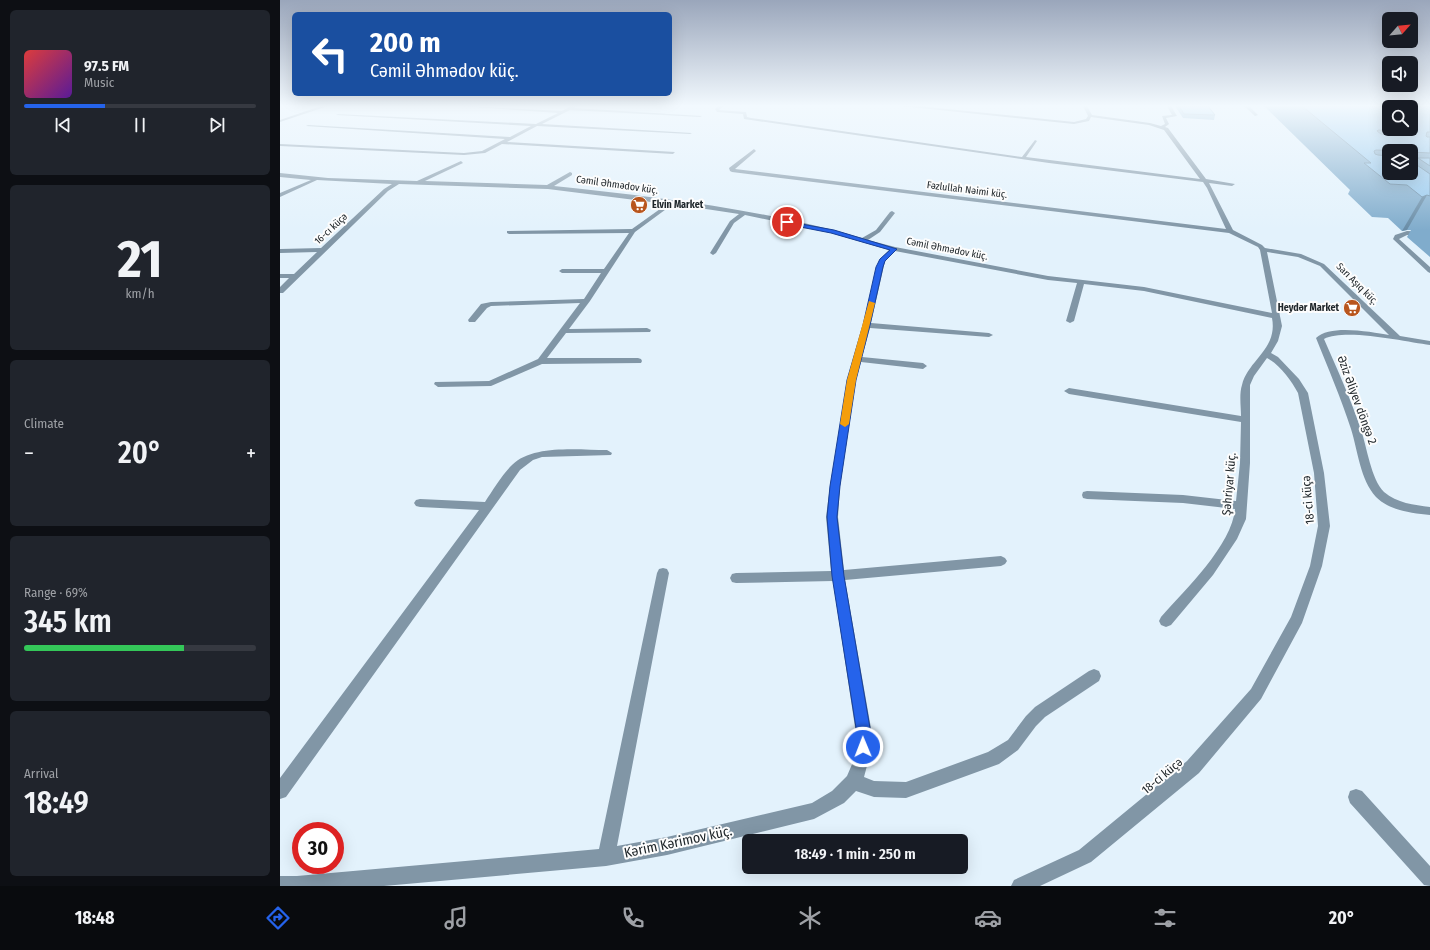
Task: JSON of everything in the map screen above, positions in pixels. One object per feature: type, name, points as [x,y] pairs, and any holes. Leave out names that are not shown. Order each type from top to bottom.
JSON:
[{"type":"street","points":[[328,147],[464,154],[483,152],[492,147]]},
{"type":"street","points":[[576,147],[673,153]]},
{"type":"street","points":[[949,147],[1205,182],[1232,184]]},
{"type":"street","points":[[1023,158],[1031,147]]},
{"type":"street","points":[[1180,147],[1205,182],[1230,231],[1260,246],[1263,250],[1278,326],[1274,341],[1266,354]]},
{"type":"street","name":"Fəzlullah Nəimi küç.","points":[[754,150],[732,168],[732,170],[1230,231]]},
{"type":"street","points":[[416,183],[461,162]]},
{"type":"street","points":[[548,187],[570,174]]},
{"type":"street","name":"Cəmil Əhmədov küç.","points":[[280,175],[316,179],[397,183],[548,187],[593,191],[743,214],[832,231],[894,249],[1048,278],[1144,290],[1276,316]]},
{"type":"street","points":[[280,195],[316,179]]},
{"type":"street","name":"16-cı küçə","points":[[280,291],[386,190],[397,183]]},
{"type":"street","points":[[541,361],[586,301],[633,232],[671,203]]},
{"type":"street","points":[[863,240],[878,231],[892,213]]},
{"type":"street","points":[[712,253],[732,222],[743,214]]},
{"type":"street","points":[[509,232],[633,232]]},
{"type":"street","points":[[1430,234],[1407,233],[1397,236],[1396,239],[1426,265],[1430,271]]},
{"type":"street","name":"Kərim Kərimov küç.","points":[[291,885],[606,857],[667,846],[814,811],[836,800],[854,782],[862,759],[864,734],[838,576],[832,517],[835,486],[852,380],[882,260],[894,249]]},
{"type":"street","points":[[280,251],[323,250]]},
{"type":"street","name":"Sarı Aşıq küç.","points":[[1263,250],[1299,255],[1322,265],[1397,338]]},
{"type":"street","points":[[562,271],[606,271]]},
{"type":"street","points":[[280,276],[296,276]]},
{"type":"street","points":[[1070,322],[1081,282]]},
{"type":"street","points":[[472,320],[484,306],[492,304],[586,301]]},
{"type":"street","points":[[866,325],[989,335]]},
{"type":"street","points":[[563,331],[646,330]]},
{"type":"street","name":"Əziz Əliyev döngə 2","points":[[1397,338],[1338,332],[1326,333],[1320,338],[1356,429],[1372,484],[1381,495],[1394,503],[1408,508],[1430,511]]},
{"type":"street","points":[[1397,338],[1430,343]]},
{"type":"street","name":"Şəhriyar küç.","points":[[1166,621],[1209,571],[1233,536],[1240,519],[1245,463],[1246,385],[1250,376],[1266,354]]},
{"type":"street","name":"18-ci küçə","points":[[1020,886],[1085,856],[1193,767],[1256,694],[1297,619],[1316,566],[1324,526],[1319,472],[1303,393],[1296,381],[1275,358],[1266,354]]},
{"type":"street","points":[[857,359],[923,366]]},
{"type":"street","points":[[438,384],[491,383],[541,361],[638,361]]},
{"type":"street","points":[[1070,391],[1245,420]]},
{"type":"street","points":[[280,791],[516,467],[529,458],[541,454],[607,453]]},
{"type":"street","points":[[1087,495],[1183,499],[1242,506]]},
{"type":"street","points":[[420,503],[488,506]]},
{"type":"street","points":[[736,578],[838,576],[1001,561]]},
{"type":"street","points":[[606,857],[663,573]]},
{"type":"street","points":[[854,782],[874,789],[906,790],[993,758],[1013,745],[1031,721],[1040,712],[1094,676]]},
{"type":"street","points":[[1356,798],[1430,879]]},
{"type":"building","points":[[1352,147],[1382,147],[1382,150],[1374,151],[1375,154],[1382,155],[1382,178],[1364,163],[1371,163]]},
{"type":"building","points":[[1418,147],[1430,147],[1430,153],[1418,152]]},
{"type":"building","points":[[1418,158],[1430,158],[1430,166]]},
{"type":"building","points":[[1418,166],[1430,174],[1430,196],[1427,195],[1422,197],[1407,185],[1390,184],[1385,180],[1418,180]]},
{"type":"slow traffic","points":[[845,424],[852,380],[872,303]]},
{"type":"place","name":"Elvin Market","points":[[639,205]]},
{"type":"place","name":"Heydər Market","points":[[1352,308]]},
{"type":"route","points":[[787,222],[832,231],[894,249],[882,260],[852,380],[835,486],[832,517],[838,576],[864,734],[863,747]]}]
